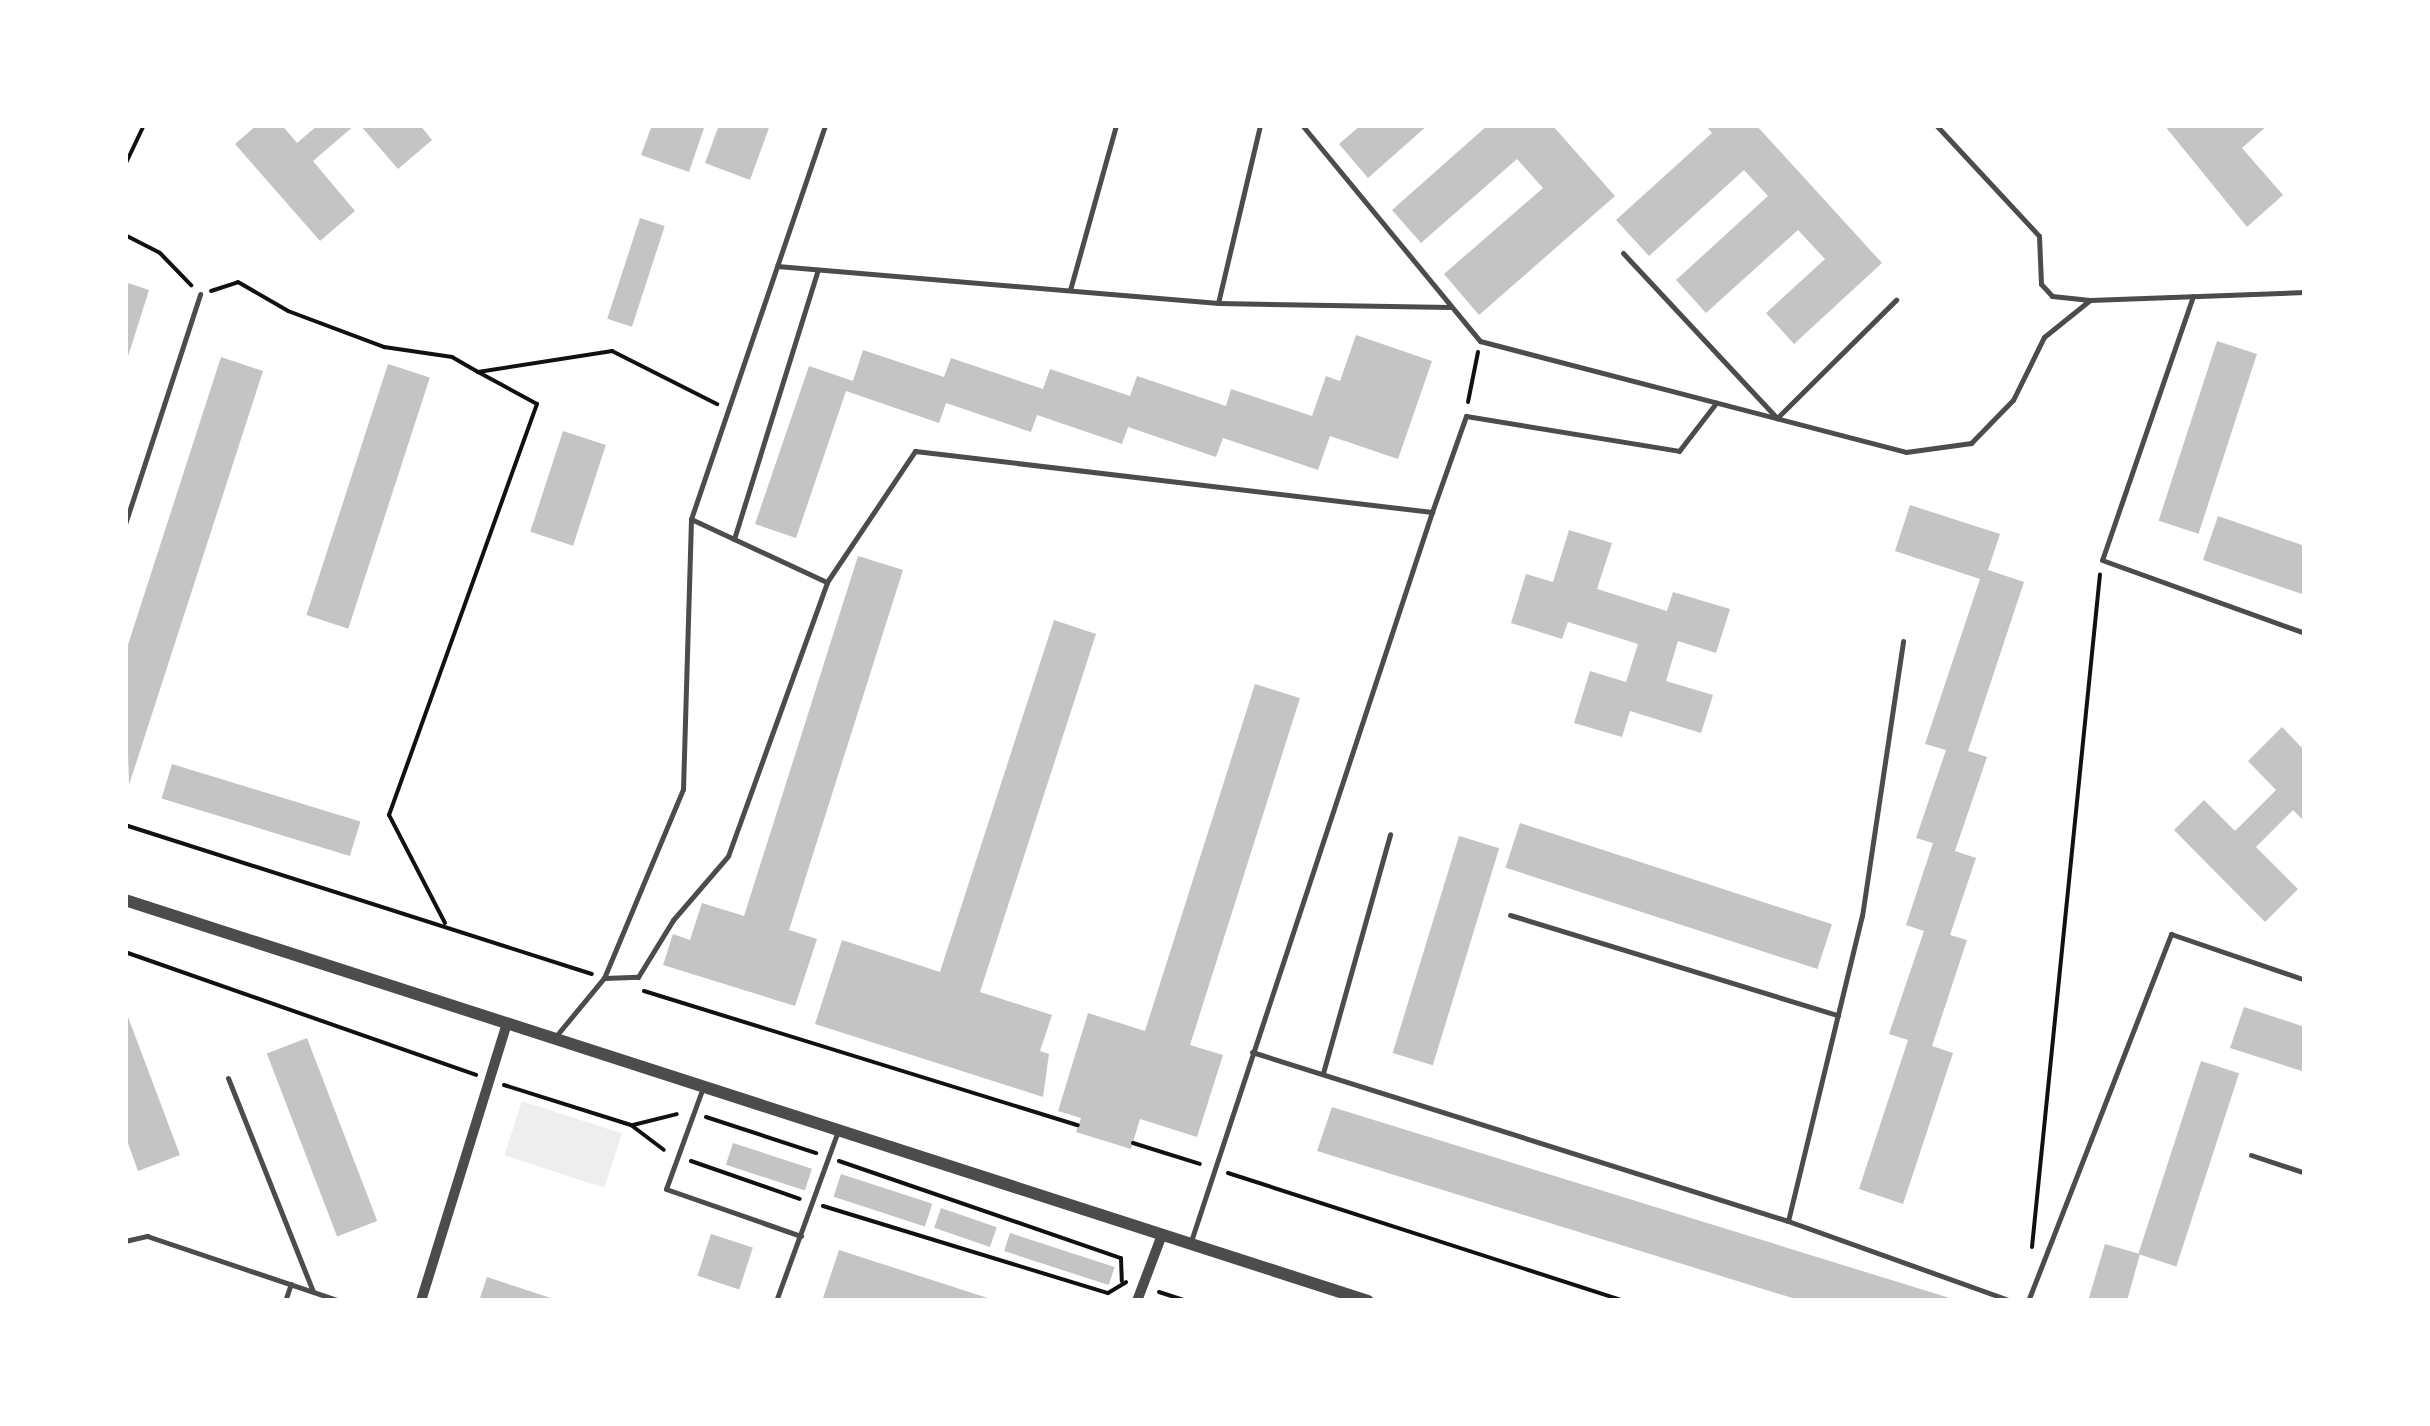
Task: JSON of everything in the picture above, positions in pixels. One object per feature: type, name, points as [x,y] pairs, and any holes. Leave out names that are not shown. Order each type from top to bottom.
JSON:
[{"type":"street","points":[[125,900],[1368,1301]]},
{"type":"street","points":[[420,1301],[508,1024]]},
{"type":"street","points":[[1137,1301],[1162,1234]]},
{"type":"lane","points":[[554,1039],[604,978],[683,789],[691,519],[825,125]]},
{"type":"lane","points":[[1070,290],[1116,125]]},
{"type":"lane","points":[[1218,303],[1260,125]]},
{"type":"lane","points":[[1302,125],[1480,341],[1906,452],[1970,444],[2013,400],[2044,337],[2090,300]]},
{"type":"lane","points":[[1936,125],[2039,236],[2041,284],[2052,296],[2090,300],[2305,292]]},
{"type":"lane","points":[[1623,253],[1777,418]]},
{"type":"lane","points":[[777,266],[1218,303],[1452,307]]},
{"type":"lane","points":[[734,539],[818,269]]},
{"type":"lane","points":[[125,524],[200,294]]},
{"type":"lane","points":[[2193,296],[2102,560],[2305,632]]},
{"type":"lane","points":[[1777,418],[1896,300]]},
{"type":"lane","points":[[1190,1243],[1466,416],[1679,451],[1716,402]]},
{"type":"lane","points":[[604,978],[638,976],[673,920],[728,856],[826,582],[915,450],[1432,512]]},
{"type":"lane","points":[[691,519],[826,582]]},
{"type":"lane","points":[[1788,1221],[1862,916],[1903,641]]},
{"type":"lane","points":[[1323,1073],[1390,834]]},
{"type":"lane","points":[[1510,916],[1838,1015]]},
{"type":"lane","points":[[2028,1301],[2171,934],[2305,980]]},
{"type":"lane","points":[[1252,1052],[1788,1221],[2012,1301]]},
{"type":"lane","points":[[228,1078],[313,1292]]},
{"type":"lane","points":[[704,1087],[666,1189],[801,1236]]},
{"type":"lane","points":[[776,1301],[838,1130]]},
{"type":"lane","points":[[2251,1155],[2305,1172]]},
{"type":"lane","points":[[125,1241],[147,1236],[340,1301]]},
{"type":"lane","points":[[285,1301],[290,1284]]},
{"type":"path","points":[[125,165],[144,125]]},
{"type":"path","points":[[125,234],[160,252],[200,294],[238,282],[320,323],[384,347],[452,358],[537,404],[389,815],[445,923]]},
{"type":"path","points":[[1466,416],[1480,341]]},
{"type":"path","points":[[478,372],[612,351],[697,399],[729,408]]},
{"type":"path","points":[[2030,1262],[2102,560]]},
{"type":"path","points":[[125,952],[490,1080],[631,1125],[678,1157],[812,1203],[1108,1293],[1122,1280],[1121,1258],[694,1113],[631,1125]]},
{"type":"path","points":[[1133,1143],[1624,1301]]},
{"type":"path","points":[[1122,1280],[1188,1301]]},
{"type":"shaded area","points":[[522,1101],[622,1133],[604,1188],[504,1155]]},
{"type":"building","points":[[257,125],[282,125],[297,143],[318,125],[355,125],[313,161],[355,211],[320,241],[235,144]]},
{"type":"building","points":[[360,125],[420,125],[432,140],[398,169]]},
{"type":"building","points":[[652,125],[705,125],[689,172],[641,155]]},
{"type":"building","points":[[719,125],[770,125],[750,180],[705,163]]},
{"type":"building","points":[[1361,125],[1428,125],[1368,178],[1339,144]]},
{"type":"building","points":[[1488,125],[1552,125],[1615,196],[1479,315],[1444,274],[1543,188],[1517,159],[1421,243],[1392,210]]},
{"type":"building","points":[[1705,125],[1756,125],[1882,263],[1794,344],[1766,313],[1825,259],[1798,230],[1706,313],[1676,280],[1768,196],[1744,170],[1649,256],[1616,220],[1712,133]]},
{"type":"building","points":[[2164,125],[2268,125],[2242,148],[2283,195],[2247,227]]},
{"type":"building","points":[[640,218],[665,226],[632,327],[607,319]]},
{"type":"building","points":[[125,282],[149,290],[126,363],[125,363]]},
{"type":"building","points":[[1356,335],[1432,361],[1398,459],[1330,436],[1318,470],[1223,438],[1216,457],[1128,427],[1122,444],[1037,415],[1031,432],[946,403],[939,423],[846,391],[796,538],[755,524],[809,366],[853,381],[863,350],[944,377],[951,358],[1043,389],[1050,369],[1130,396],[1137,376],[1226,406],[1231,389],[1312,416],[1326,376],[1340,381]]},
{"type":"building","points":[[2217,341],[2257,354],[2199,534],[2159,521]]},
{"type":"building","points":[[221,357],[263,371],[129,785],[125,654]]},
{"type":"building","points":[[388,364],[430,378],[348,629],[306,615]]},
{"type":"building","points":[[563,431],[606,445],[573,546],[530,532]]},
{"type":"building","points":[[1910,505],[2000,534],[1988,570],[2024,582],[1968,751],[1987,757],[1955,851],[1976,858],[1950,935],[1967,940],[1932,1046],[1953,1053],[1903,1204],[1859,1189],[1908,1040],[1889,1034],[1924,931],[1906,925],[1933,843],[1916,838],[1946,750],[1925,744],[1980,579],[1895,551]]},
{"type":"building","points":[[2218,516],[2305,546],[2305,595],[2203,560]]},
{"type":"building","points":[[1569,530],[1612,543],[1597,589],[1667,611],[1673,592],[1730,609],[1716,653],[1678,641],[1666,681],[1713,695],[1701,733],[1630,711],[1622,737],[1574,723],[1590,671],[1626,682],[1638,644],[1568,622],[1562,639],[1511,623],[1526,574],[1553,582]]},
{"type":"building","points":[[858,556],[903,570],[789,930],[817,939],[795,1006],[663,965],[673,934],[690,940],[702,903],[744,916]]},
{"type":"building","points":[[1054,620],[1096,634],[980,992],[1052,1015],[1040,1051],[1049,1054],[1043,1097],[815,1024],[842,940],[940,972]]},
{"type":"building","points":[[1255,684],[1300,698],[1190,1045],[1223,1055],[1197,1137],[1140,1119],[1131,1149],[1076,1132],[1081,1118],[1058,1111],[1088,1013],[1145,1031]]},
{"type":"building","points":[[2282,727],[2305,751],[2305,822],[2293,810],[2256,847],[2298,889],[2265,922],[2174,830],[2204,800],[2235,831],[2276,790],[2248,761]]},
{"type":"building","points":[[172,764],[360,822],[350,856],[161,798]]},
{"type":"building","points":[[1520,823],[1832,924],[1817,969],[1505,868]]},
{"type":"building","points":[[1459,836],[1499,848],[1433,1065],[1393,1053]]},
{"type":"building","points":[[2244,1007],[2305,1027],[2305,1072],[2230,1048]]},
{"type":"building","points":[[125,1009],[180,1155],[138,1171],[125,1135]]},
{"type":"building","points":[[307,1038],[377,1221],[337,1236],[267,1053]]},
{"type":"building","points":[[2201,1061],[2239,1073],[2176,1266],[2138,1254]]},
{"type":"building","points":[[1332,1107],[1956,1301],[1802,1301],[1317,1151]]},
{"type":"building","points":[[733,1143],[812,1169],[805,1191],[726,1165]]},
{"type":"building","points":[[841,1174],[932,1204],[925,1226],[834,1197]]},
{"type":"building","points":[[941,1208],[997,1227],[990,1247],[934,1228]]},
{"type":"building","points":[[1010,1233],[1115,1267],[1109,1285],[1004,1251]]},
{"type":"building","points":[[711,1234],[753,1248],[739,1289],[697,1276]]},
{"type":"building","points":[[2105,1244],[2140,1254],[2127,1301],[2088,1301]]},
{"type":"building","points":[[839,1250],[994,1300],[994,1301],[822,1301]]},
{"type":"building","points":[[487,1277],[557,1300],[557,1301],[479,1301]]}]
